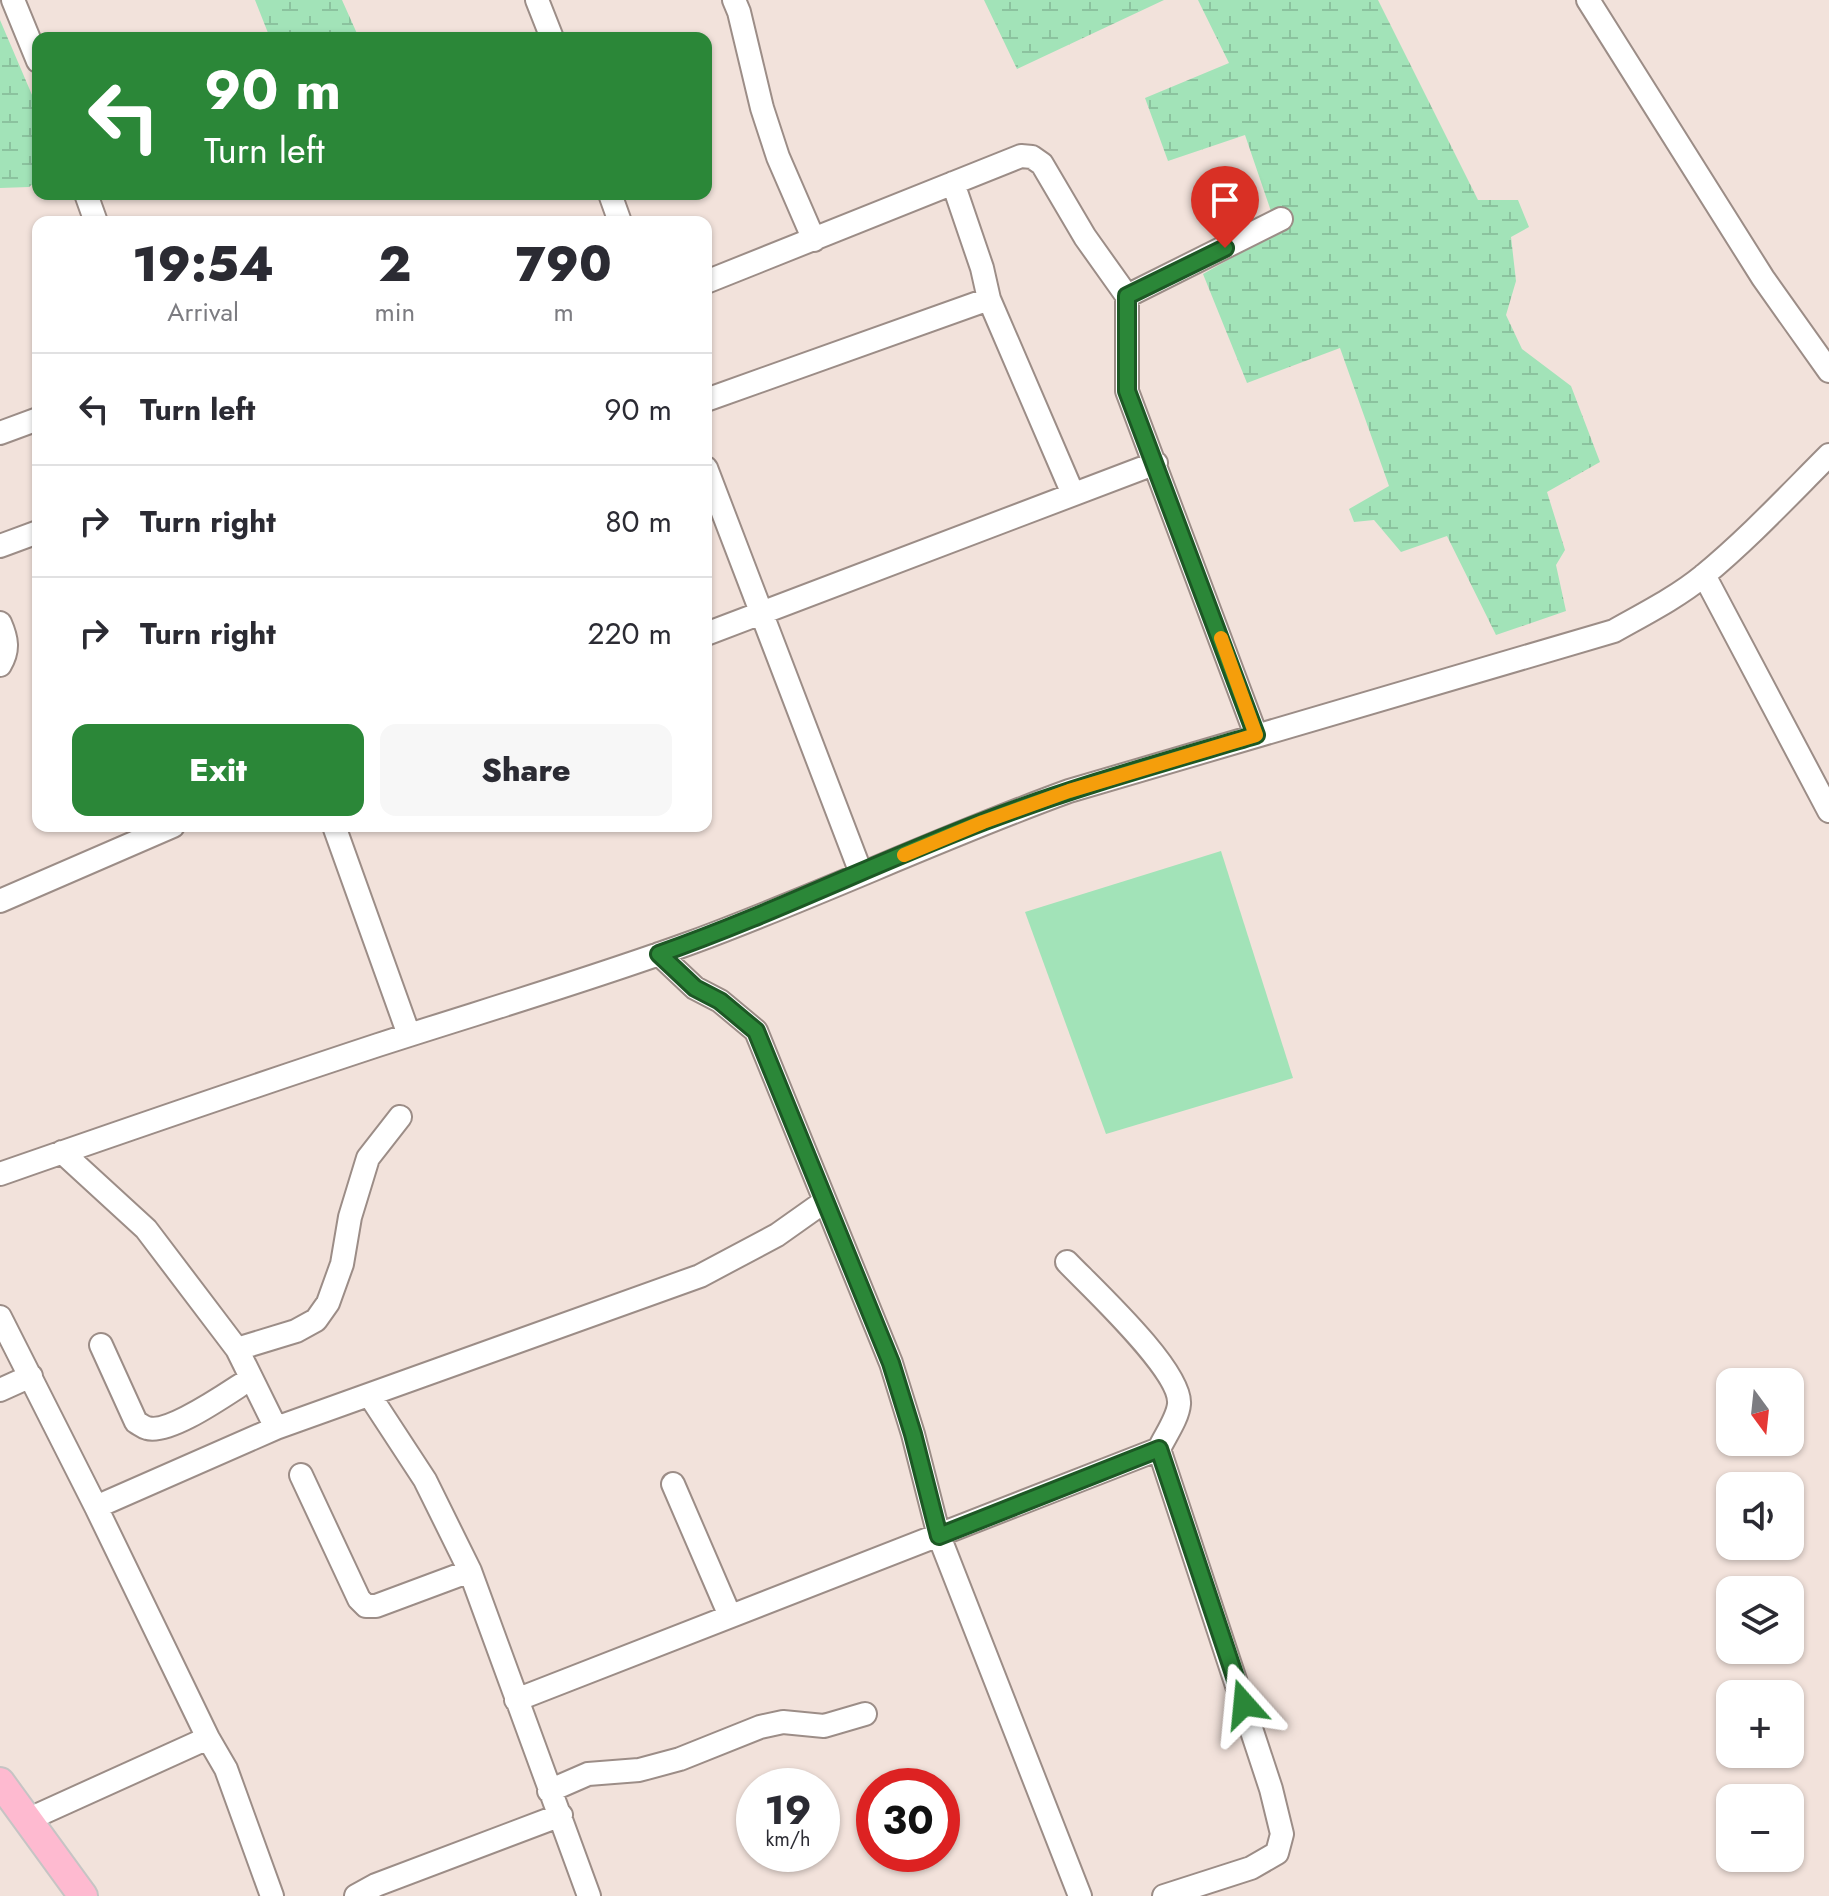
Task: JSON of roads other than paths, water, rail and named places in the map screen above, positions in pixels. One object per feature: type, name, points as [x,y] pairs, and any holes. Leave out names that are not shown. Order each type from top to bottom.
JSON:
[{"type":"main road","points":[[0,1782],[83,1896]]},
{"type":"street","points":[[13,0],[32,46]]},
{"type":"street","points":[[537,0],[550,32]]},
{"type":"street","points":[[734,0],[778,157],[814,240]]},
{"type":"street","points":[[1588,0],[1763,278],[1829,371]]},
{"type":"street","points":[[712,280],[1021,156],[1032,157],[1042,164],[1085,237],[1127,296],[1127,391],[1256,735]]},
{"type":"street","points":[[953,183],[982,268],[989,299],[1073,494]]},
{"type":"street","points":[[1127,296],[1281,219]]},
{"type":"street","points":[[712,398],[989,299]]},
{"type":"street","points":[[0,433],[32,421]]},
{"type":"street","points":[[0,1174],[227,1094],[659,954],[778,909],[983,822],[1055,796],[1614,631],[1674,597],[1704,575],[1766,519],[1829,455]]},
{"type":"street","points":[[712,632],[1156,463]]},
{"type":"street","points":[[712,484],[861,873]]},
{"type":"street","points":[[0,546],[32,534]]},
{"type":"street","points":[[1704,575],[1829,811]]},
{"type":"street","points":[[0,623],[6,638],[6,654],[0,665]]},
{"type":"street","points":[[0,901],[159,832]]},
{"type":"street","points":[[336,832],[409,1035]]},
{"type":"street","points":[[659,954],[695,988],[720,1001],[756,1031],[891,1363],[939,1536],[1080,1896]]},
{"type":"street","points":[[237,1349],[296,1331],[316,1320],[328,1303],[342,1264],[350,1217],[368,1158],[400,1117]]},
{"type":"street","points":[[62,1152],[146,1229],[237,1349],[276,1428]]},
{"type":"street","points":[[96,1507],[276,1428],[700,1276],[777,1235],[825,1201]]},
{"type":"street","points":[[516,1700],[1159,1449],[1180,1406],[1177,1387],[1160,1360],[1067,1262]]},
{"type":"street","points":[[0,1317],[226,1769],[272,1896]]},
{"type":"street","points":[[101,1345],[136,1422],[148,1429],[163,1427],[188,1416],[250,1379]]},
{"type":"street","points":[[0,1390],[31,1376]]},
{"type":"street","points":[[370,1396],[425,1480],[470,1571],[589,1896]]},
{"type":"street","points":[[1159,1449],[1271,1789],[1282,1834],[1277,1853],[1251,1868],[1164,1896]]},
{"type":"street","points":[[301,1475],[359,1599],[366,1606],[376,1606],[470,1571]]},
{"type":"street","points":[[673,1484],[730,1616]]},
{"type":"street","points":[[549,1791],[588,1774],[639,1770],[680,1759],[760,1727],[783,1722],[824,1726],[865,1714]]},
{"type":"street","points":[[27,1820],[208,1738]]},
{"type":"street","points":[[356,1896],[376,1885],[561,1815]]}]
